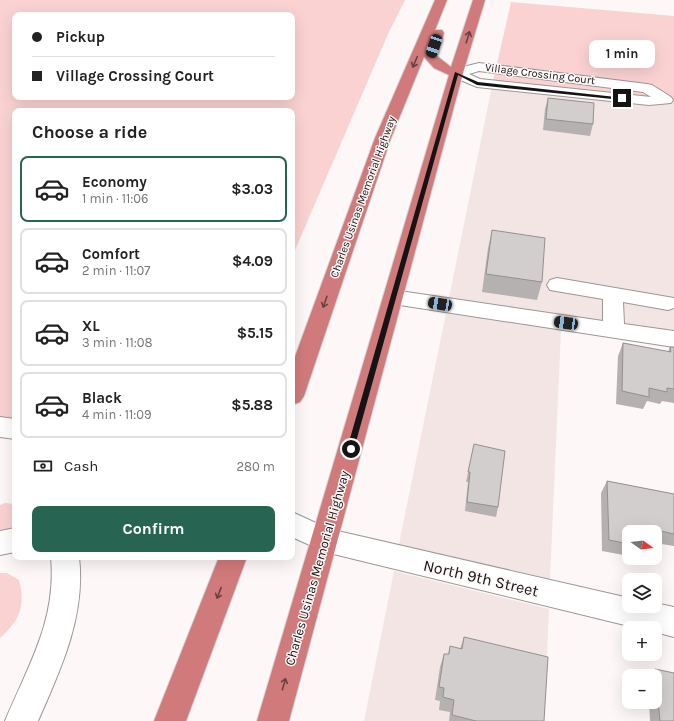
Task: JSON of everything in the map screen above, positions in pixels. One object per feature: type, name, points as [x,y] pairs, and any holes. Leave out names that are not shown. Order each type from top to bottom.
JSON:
[{"type":"highway","name":"Charles Usinas Memorial Highway","points":[[295,387],[383,138],[441,0]]},
{"type":"highway","points":[[451,0],[430,56],[436,64],[445,70],[456,73]]},
{"type":"highway","name":"Charles Usinas Memorial Highway","points":[[273,721],[456,73],[479,0]]},
{"type":"highway","points":[[170,721],[232,560]]},
{"type":"street","name":"Village Crossing Court","points":[[456,73],[479,67],[647,88],[670,102]]},
{"type":"street","name":"Village Crossing Court","points":[[456,73],[477,84],[670,102]]},
{"type":"street","points":[[582,94],[583,80]]},
{"type":"street","points":[[557,285],[668,303]]},
{"type":"street","points":[[613,294],[614,330]]},
{"type":"street","points":[[393,297],[674,339]]},
{"type":"street","points":[[0,427],[12,429]]},
{"type":"street","name":"North 9th Street","points":[[295,525],[325,540],[581,602],[674,622]]},
{"type":"street","points":[[0,543],[12,541]]},
{"type":"street","points":[[21,721],[49,660],[64,605],[67,567],[66,560]]},
{"type":"shaded area","points":[[0,0],[405,0],[388,34],[295,250],[295,108],[12,108],[12,436],[0,433]]},
{"type":"shaded area","points":[[511,2],[674,16],[674,100],[493,81]]},
{"type":"shaded area","points":[[493,81],[674,100],[674,331],[449,298]]},
{"type":"shaded area","points":[[446,313],[561,330],[550,579],[399,544]]},
{"type":"shaded area","points":[[5,503],[12,504],[12,528],[0,530],[0,505]]},
{"type":"shaded area","points":[[394,571],[549,609],[544,721],[364,721]]},
{"type":"shaded area","points":[[0,573],[7,573],[19,580],[22,598],[16,619],[7,632],[0,638]]},
{"type":"building","points":[[548,98],[594,103],[593,124],[546,119]]},
{"type":"building","points":[[492,230],[545,238],[542,282],[486,274]]},
{"type":"building","points":[[623,343],[671,352],[670,347],[674,347],[674,389],[667,388],[667,392],[649,388],[649,397],[622,391]]},
{"type":"building","points":[[474,444],[505,451],[498,507],[467,502],[470,472],[468,472]]},
{"type":"building","points":[[607,481],[674,494],[674,534],[662,531],[662,525],[622,525],[622,543],[609,540]]},
{"type":"building","points":[[464,637],[548,657],[544,721],[476,721],[452,715],[454,700],[443,697],[444,688],[439,687],[444,654],[449,654],[450,646],[462,649]]},
{"type":"building","points":[[662,670],[674,673],[674,721],[660,721],[659,709],[662,709]]},
{"type":"route","points":[[351,449],[456,73],[477,84],[622,98]]}]
